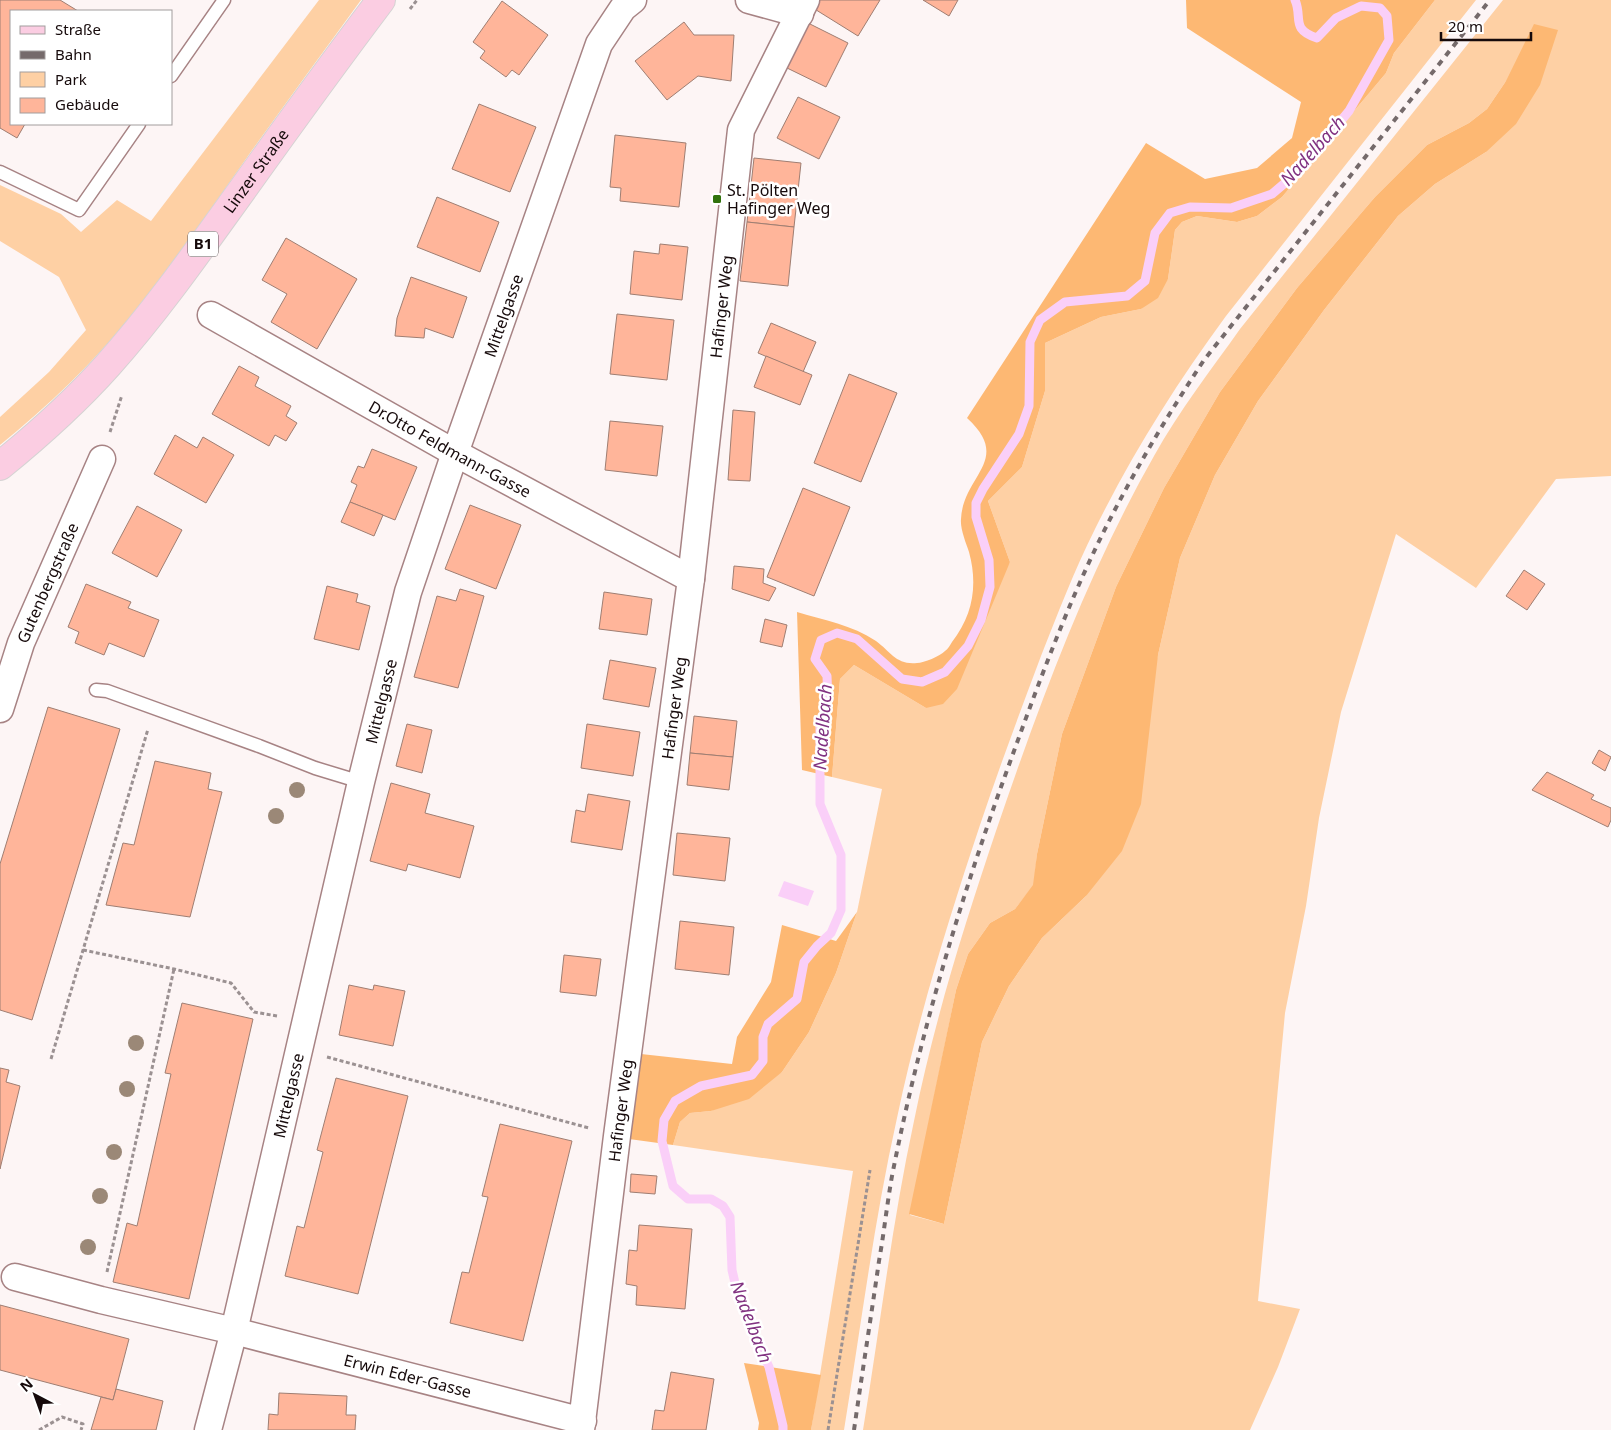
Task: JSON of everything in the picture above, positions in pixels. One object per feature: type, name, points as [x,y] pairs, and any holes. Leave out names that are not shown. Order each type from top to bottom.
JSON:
[{"type":"main road","name":"Linzer Straße","points":[[0,466],[68,406],[106,367],[142,325],[172,288],[309,96],[381,0]]},
{"type":"street","name":"Mittelgasse","points":[[208,1430],[234,1331],[361,782],[408,592],[599,44],[623,8],[633,0]]},
{"type":"street","points":[[749,0],[803,7]]},
{"type":"street","name":"Hafinger Weg","points":[[582,1426],[617,1136],[691,579],[741,130],[803,7]]},
{"type":"street","name":"Dr.Otto Feldmann-Gasse","points":[[211,315],[455,453],[691,579]]},
{"type":"street","name":"Gutenbergstraße","points":[[0,709],[21,643],[102,459]]},
{"type":"street","name":"Erwin Eder-Gasse","points":[[15,1277],[101,1300],[234,1331],[582,1426]]},
{"type":"lane","points":[[172,75],[224,0]]},
{"type":"lane","points":[[0,172],[79,210],[138,125]]},
{"type":"lane","points":[[96,690],[107,691],[315,768],[361,782]]},
{"type":"path","points":[[51,1059],[154,708]]},
{"type":"path","points":[[83,950],[231,983],[254,1012],[306,1021]]},
{"type":"path","points":[[101,1300],[174,969]]},
{"type":"path","points":[[300,1049],[617,1136]]},
{"type":"path","points":[[828,1430],[870,1170]]},
{"type":"path","points":[[39,1430],[62,1417],[83,1424],[81,1430]]},
{"type":"green space","points":[[319,0],[361,0],[177,257],[132,315],[102,350],[69,383],[0,445],[0,417],[49,372],[86,330],[59,277],[0,241],[0,185],[61,214],[81,232],[117,200],[151,221]]},
{"type":"green space","points":[[1435,0],[1476,0],[1226,316],[1172,394],[1140,447],[1109,501],[1073,576],[1041,656],[987,804],[956,897],[924,1007],[905,1081],[881,1196],[844,1430],[811,1430],[853,1171],[673,1145],[680,1122],[690,1113],[711,1111],[782,1072],[809,1032],[836,973],[857,912],[882,789],[832,777],[840,679],[854,665],[926,708],[1010,562],[988,501],[1022,467],[1045,391],[1045,343],[1101,317],[1141,309],[1168,279],[1175,230],[1182,222],[1197,216],[1237,222],[1257,216],[1282,197],[1386,73],[1394,53]]},
{"type":"green space","points":[[1503,0],[1611,0],[1611,476],[1556,479],[1476,588],[1396,534],[1341,712],[1319,818],[1306,906],[1285,1013],[1258,1301],[1300,1309],[1278,1367],[1250,1430],[863,1430],[899,1198],[922,1084],[972,902],[996,831],[1066,639],[1107,546],[1164,439],[1240,329]],"holes":[[[1506,81],[1486,152],[1435,184],[1398,216],[1324,310],[1258,401],[1215,475],[1180,558],[1158,655],[1086,896],[1042,938],[1009,986],[982,1042],[944,1224],[910,1215],[956,990],[968,954],[990,923],[1015,909],[1034,885],[1037,854],[1062,734],[1116,587],[1164,488],[1220,392],[1297,288],[1375,197],[1427,145],[1469,123],[1487,109]]]},
{"type":"shaded area","points":[[1186,0],[1435,0],[1394,53],[1386,73],[1282,197],[1257,216],[1237,222],[1197,216],[1182,222],[1175,230],[1168,279],[1158,298],[1141,309],[1101,317],[1045,343],[1045,391],[1022,467],[988,501],[1010,562],[957,689],[943,704],[926,708],[854,665],[840,679],[832,777],[802,770],[797,612],[867,635],[894,657],[904,662],[924,662],[940,655],[948,648],[965,621],[972,599],[972,564],[962,531],[961,519],[969,491],[986,457],[986,445],[980,433],[967,418],[1146,143],[1205,179],[1257,168],[1292,138],[1301,102],[1187,28]]},
{"type":"shaded area","points":[[1534,24],[1558,30],[1540,85],[1516,124],[1486,152],[1435,184],[1398,216],[1324,310],[1258,401],[1215,475],[1180,558],[1158,655],[1141,804],[1122,851],[1086,896],[1042,938],[1009,986],[982,1042],[944,1224],[909,1214],[956,990],[968,954],[990,923],[1015,909],[1033,885],[1037,854],[1062,734],[1116,587],[1164,488],[1220,392],[1297,288],[1375,197],[1427,145],[1469,123],[1487,109],[1506,81]]},
{"type":"shaded area","points":[[784,881],[814,891],[808,906],[778,896]]},
{"type":"shaded area","points":[[857,912],[836,973],[809,1032],[782,1072],[749,1099],[711,1111],[690,1113],[680,1122],[673,1145],[629,1139],[641,1054],[732,1064],[737,1037],[771,982],[782,925],[836,941]]},
{"type":"shaded area","points":[[744,1363],[821,1375],[811,1430],[758,1430],[759,1423]]},
{"type":"building","points":[[0,0],[60,0],[76,10],[10,10],[10,125],[24,125],[17,138],[0,128]]},
{"type":"building","points":[[818,0],[880,0],[858,36],[813,8]]},
{"type":"building","points":[[923,0],[958,0],[949,16]]},
{"type":"building","points":[[502,1],[548,35],[519,75],[512,70],[506,77],[480,58],[485,51],[473,42]]},
{"type":"building","points":[[684,22],[694,35],[734,35],[731,81],[698,76],[667,100],[635,61]]},
{"type":"building","points":[[808,23],[848,43],[826,87],[785,67]]},
{"type":"building","points":[[798,97],[840,117],[819,159],[777,138]]},
{"type":"building","points":[[479,104],[536,127],[510,192],[452,169]]},
{"type":"building","points":[[615,135],[686,143],[679,207],[620,201],[621,188],[610,187]]},
{"type":"building","points":[[754,158],[801,163],[794,227],[747,222]]},
{"type":"building","points":[[437,197],[499,222],[480,272],[417,247]]},
{"type":"building","points":[[747,222],[794,227],[788,286],[740,281]]},
{"type":"building","points":[[286,238],[357,279],[317,349],[271,322],[287,294],[262,280]]},
{"type":"building","points":[[660,244],[688,247],[682,300],[630,294],[634,251],[659,254]]},
{"type":"building","points":[[411,277],[467,297],[453,338],[425,328],[424,338],[395,336],[397,318]]},
{"type":"building","points":[[617,314],[674,320],[667,380],[610,374]]},
{"type":"building","points":[[771,323],[816,342],[803,372],[758,353]]},
{"type":"building","points":[[766,356],[812,375],[800,405],[754,387]]},
{"type":"building","points":[[239,366],[259,377],[255,386],[291,406],[286,416],[297,423],[286,441],[275,435],[269,446],[212,414]]},
{"type":"building","points":[[849,374],[897,393],[861,482],[814,463]]},
{"type":"building","points":[[733,410],[755,412],[750,481],[728,480]]},
{"type":"building","points":[[610,421],[663,426],[657,476],[605,470]]},
{"type":"building","points":[[175,435],[197,448],[203,437],[234,455],[206,503],[154,474]]},
{"type":"building","points":[[372,449],[417,467],[395,520],[350,502],[357,485],[351,482],[358,466],[364,468]]},
{"type":"building","points":[[803,488],[850,507],[814,596],[767,577]]},
{"type":"building","points":[[350,502],[383,515],[374,536],[341,522]]},
{"type":"building","points":[[470,505],[521,525],[496,589],[445,569]]},
{"type":"building","points":[[137,506],[182,530],[157,577],[112,553]]},
{"type":"building","points":[[734,566],[764,569],[763,583],[776,588],[769,601],[732,589]]},
{"type":"building","points":[[1524,570],[1545,584],[1527,610],[1506,596]]},
{"type":"building","points":[[86,584],[131,602],[128,608],[159,620],[144,657],[109,643],[104,655],[75,643],[79,632],[68,627]]},
{"type":"building","points":[[327,586],[358,594],[356,602],[370,606],[359,650],[314,639]]},
{"type":"building","points":[[460,589],[484,596],[458,688],[414,677],[437,596],[456,601]]},
{"type":"building","points":[[604,592],[652,599],[647,635],[599,629]]},
{"type":"building","points":[[765,619],[787,625],[782,647],[760,642]]},
{"type":"building","points":[[610,660],[656,668],[649,707],[603,699]]},
{"type":"building","points":[[48,707],[120,729],[32,1020],[0,1010],[0,864]]},
{"type":"building","points":[[694,716],[737,721],[733,757],[690,753]]},
{"type":"building","points":[[407,724],[432,730],[422,773],[396,766]]},
{"type":"building","points":[[587,724],[640,732],[633,776],[581,768]]},
{"type":"building","points":[[1599,750],[1611,757],[1605,771],[1592,763]]},
{"type":"building","points":[[690,753],[733,757],[729,790],[687,785]]},
{"type":"building","points":[[155,761],[211,773],[208,789],[222,792],[190,917],[106,905],[123,843],[134,845]]},
{"type":"building","points":[[1547,772],[1594,795],[1591,799],[1611,808],[1611,820],[1608,827],[1532,790]]},
{"type":"building","points":[[391,783],[430,794],[425,813],[474,826],[460,878],[408,864],[406,871],[370,861]]},
{"type":"building","points":[[588,794],[630,801],[622,850],[571,842],[576,810],[585,812]]},
{"type":"building","points":[[677,833],[730,838],[725,881],[673,875]]},
{"type":"building","points":[[680,921],[734,927],[729,975],[675,969]]},
{"type":"building","points":[[564,955],[601,959],[596,996],[560,992]]},
{"type":"building","points":[[349,985],[373,990],[374,985],[405,991],[393,1046],[339,1035]]},
{"type":"building","points":[[182,1003],[253,1019],[189,1299],[113,1282],[127,1223],[137,1226],[171,1074],[165,1073]]},
{"type":"building","points":[[0,1068],[9,1070],[6,1082],[20,1086],[0,1169]]},
{"type":"building","points":[[336,1078],[408,1096],[358,1294],[285,1276],[297,1226],[304,1228],[323,1152],[317,1150]]},
{"type":"building","points":[[500,1124],[572,1141],[523,1341],[450,1323],[462,1272],[469,1273],[488,1197],[482,1196]]},
{"type":"building","points":[[631,1174],[657,1176],[655,1194],[630,1192]]},
{"type":"building","points":[[639,1225],[692,1229],[685,1309],[636,1305],[637,1286],[626,1284],[629,1250],[637,1251]]},
{"type":"building","points":[[0,1305],[129,1339],[113,1400],[0,1370]]},
{"type":"building","points":[[671,1372],[714,1379],[706,1430],[652,1430],[655,1410],[664,1411]]},
{"type":"building","points":[[116,1389],[163,1401],[156,1430],[91,1430],[101,1397],[113,1400]]},
{"type":"building","points":[[279,1393],[347,1396],[346,1415],[356,1415],[355,1430],[268,1430],[269,1414],[278,1415]]},
{"type":"waterway","name":"Nadelbach","points":[[783,1430],[769,1367],[739,1300],[732,1270],[730,1217],[723,1206],[711,1199],[688,1199],[673,1186],[662,1141],[664,1120],[675,1101],[701,1086],[752,1075],[763,1061],[763,1037],[768,1024],[797,999],[804,962],[831,933],[841,910],[841,855],[820,804],[820,725],[828,701],[827,676],[815,659],[821,640],[837,633],[857,639],[902,679],[922,682],[945,672],[968,646],[981,620],[990,587],[989,560],[976,517],[976,503],[1019,434],[1029,406],[1030,342],[1040,320],[1065,302],[1127,296],[1145,281],[1155,233],[1170,213],[1190,207],[1231,208],[1272,194],[1299,171],[1349,111],[1389,40],[1387,16],[1380,8],[1361,6],[1336,18],[1317,38],[1309,35],[1300,27],[1295,0]]},
{"type":"railway","points":[[854,1430],[892,1176],[902,1126],[939,979],[1001,787],[1036,690],[1088,564],[1138,467],[1204,360],[1490,0]]},
{"type":"place","name":"St. Pölten Hafinger Weg","points":[[717,199]]}]
